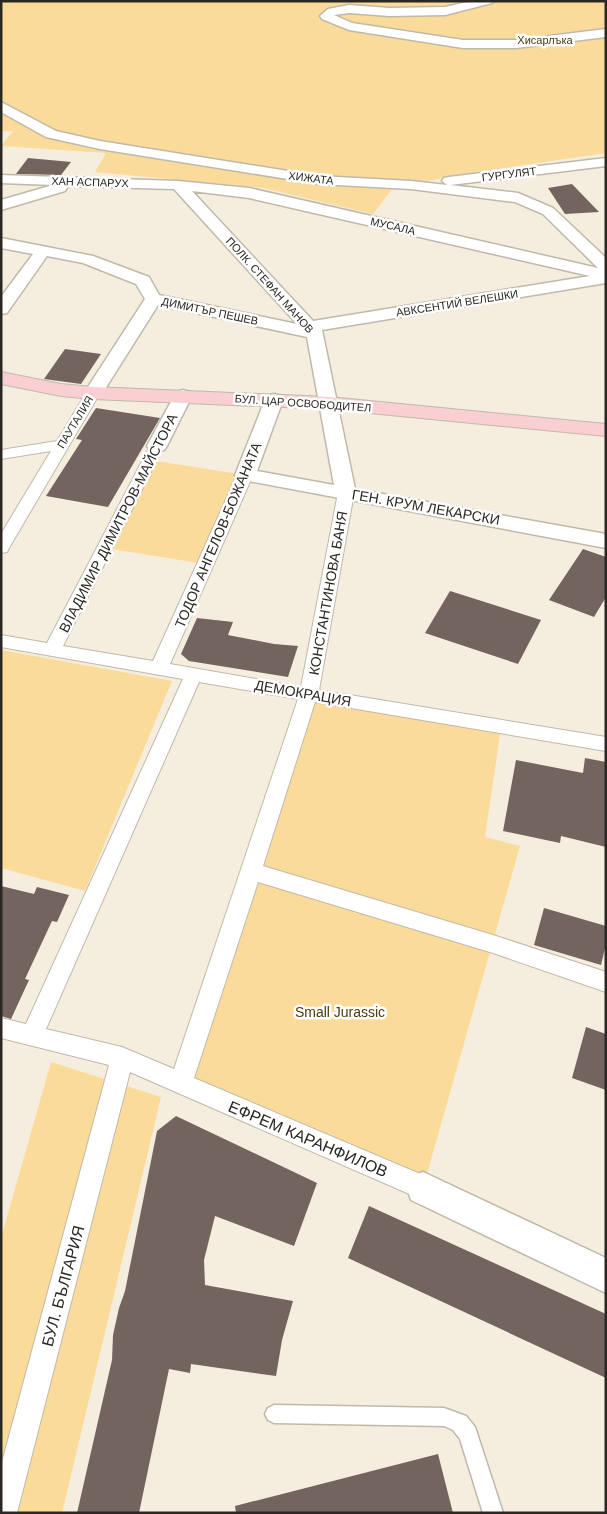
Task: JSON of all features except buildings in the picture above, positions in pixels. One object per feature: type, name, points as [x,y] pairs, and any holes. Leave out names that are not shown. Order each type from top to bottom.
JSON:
[{"type":"main road","name":"БУЛ. ЦАР ОСВОБОДИТЕЛ","points":[[1,378],[61,390],[92,393],[329,403],[606,430]]},
{"type":"street","points":[[488,1],[445,11],[389,12],[349,8],[332,11],[326,16],[333,21],[349,26],[463,44],[516,44],[606,33]]},
{"type":"street","name":"ХИЖАТА","points":[[1,106],[52,134],[100,145],[319,180],[411,185],[518,198],[548,211],[606,267]]},
{"type":"street","name":"ГУРГУЛЯТ","points":[[411,185],[606,162]]},
{"type":"street","name":"ХАН АСПАРУХ","points":[[1,179],[178,185]]},
{"type":"street","points":[[1,205],[81,182]]},
{"type":"street","name":"МУСАЛА","points":[[178,185],[249,193],[606,275]]},
{"type":"street","name":"ПОЛК. СТЕФАН МАНОВ","points":[[178,185],[312,330],[329,403]]},
{"type":"street","name":"ДИМИТЪР ПЕШЕВ","points":[[1,243],[87,259],[143,281],[153,299],[312,330]]},
{"type":"street","points":[[1,309],[42,252]]},
{"type":"street","name":"АВКСЕНТИЙ ВЕЛЕШКИ","points":[[312,330],[606,279]]},
{"type":"street","name":"ПАУТАЛИЯ","points":[[1,548],[92,393],[153,299]]},
{"type":"street","name":"ВЛАДИМИР ДИМИТРОВ-МАЙСТОРА","points":[[52,650],[183,396]]},
{"type":"street","name":"ТОДОР АНГЕЛОВ-БОЖАНАТА","points":[[159,668],[245,475],[274,400]]},
{"type":"street","name":"КОНСТАНТИНОВА БАНЯ","points":[[182,1084],[309,694],[346,493],[329,403]]},
{"type":"street","points":[[1,455],[62,445]]},
{"type":"street","name":"ГЕН. КРУМ ЛЕКАРСКИ","points":[[245,475],[606,541]]},
{"type":"street","name":"ДЕМОКРАЦИЯ","points":[[1,641],[501,728],[606,744]]},
{"type":"street","points":[[32,1036],[194,674]]},
{"type":"street","points":[[252,871],[493,944],[606,982]]},
{"type":"street","name":"ЕФРЕМ КАРАНФИЛОВ","points":[[1,1028],[122,1058],[424,1188],[606,1276]]},
{"type":"street","name":"БУЛ. БЪЛГАРИЯ","points":[[3,1513],[122,1058]]},
{"type":"lane","points":[[274,1414],[444,1417],[459,1423],[468,1434],[493,1513]]},
{"type":"green space","name":"Хисарлъка","points":[[1,1],[606,1],[606,153],[457,175],[393,188],[373,214],[263,188],[95,172],[106,153],[1,146],[13,131],[1,131]]},
{"type":"green space","points":[[150,460],[245,475],[205,564],[105,548]]},
{"type":"green space","points":[[1,650],[172,681],[85,891],[1,868]]},
{"type":"green space","name":"Small Jurassic","points":[[309,694],[501,728],[485,837],[520,846],[423,1188],[181,1084]]},
{"type":"green space","points":[[51,1062],[161,1097],[62,1513],[1,1513],[1,1238]]}]
